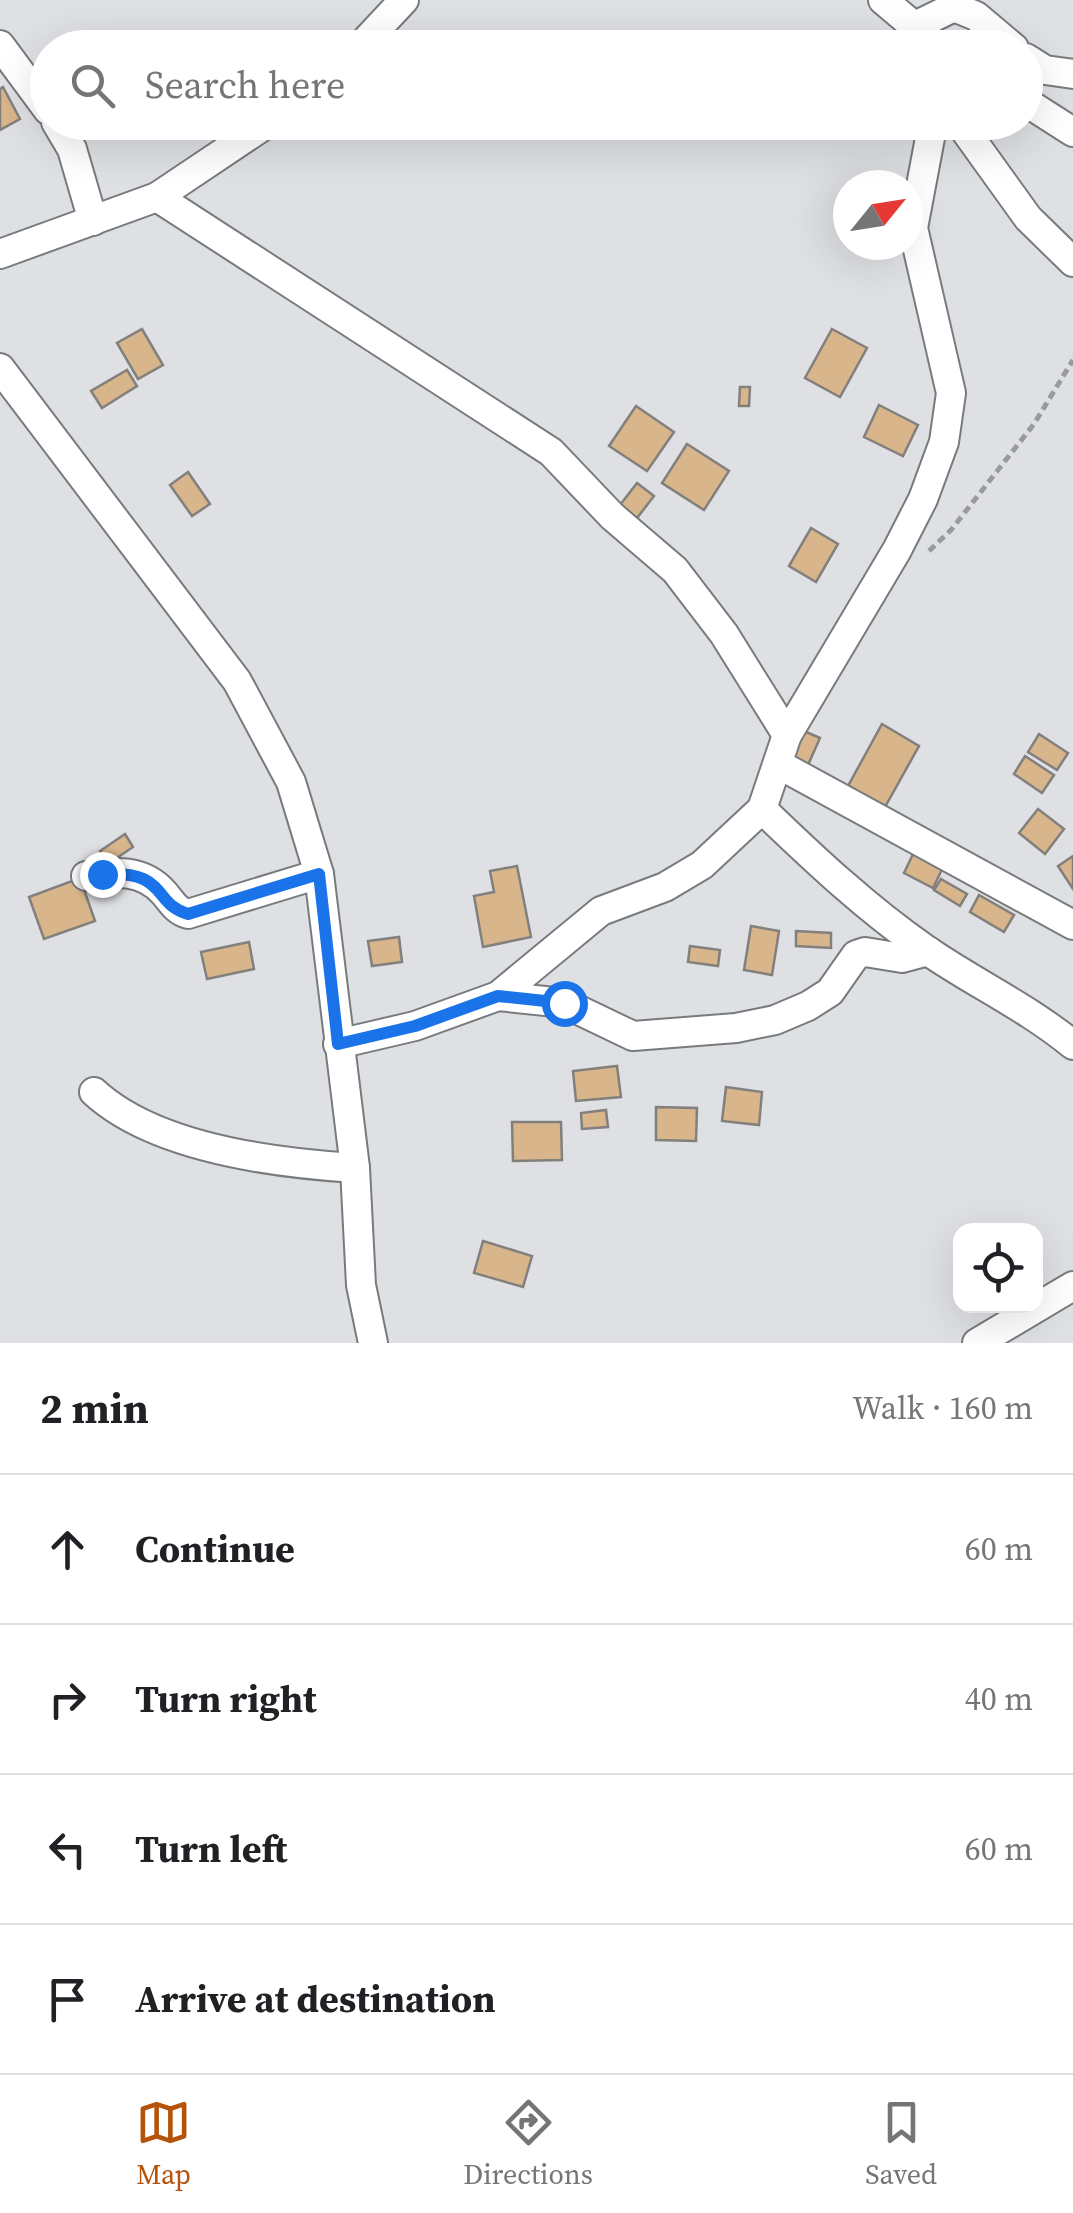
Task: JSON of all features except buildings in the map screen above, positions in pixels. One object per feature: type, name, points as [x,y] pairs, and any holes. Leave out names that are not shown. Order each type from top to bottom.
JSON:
[{"type":"street","points":[[371,30],[381,0]]},
{"type":"street","points":[[376,30],[404,0]]},
{"type":"street","points":[[882,0],[919,30]]},
{"type":"street","points":[[914,26],[955,4],[993,30]]},
{"type":"street","points":[[0,44],[30,85]]},
{"type":"street","points":[[1043,69],[1073,74]]},
{"type":"street","points":[[1043,113],[1073,132]]},
{"type":"street","points":[[67,140],[93,221]]},
{"type":"street","points":[[0,254],[157,197],[242,140]]},
{"type":"street","points":[[338,1044],[415,1026],[498,996],[590,918],[664,887],[702,865],[740,835],[762,809],[787,735],[906,533],[944,442],[950,392],[912,228],[929,140]]},
{"type":"street","points":[[972,140],[1028,218],[1073,262]]},
{"type":"street","points":[[157,197],[551,452],[612,516],[675,570],[724,634],[787,735]]},
{"type":"street","points":[[0,368],[244,693],[291,782],[319,874],[355,1168],[362,1285],[374,1343]]},
{"type":"street","points":[[778,764],[1073,926]]},
{"type":"street","points":[[762,809],[826,871],[928,951],[1039,1017],[1073,1045]]},
{"type":"street","points":[[86,876],[136,874],[152,882],[180,912],[188,914],[319,874]]},
{"type":"street","points":[[498,996],[564,1003],[633,1036],[736,1028],[776,1020],[808,1006],[830,992],[856,955],[864,952],[902,958],[928,951]]},
{"type":"street","points":[[94,1092],[125,1117],[172,1134],[263,1159],[355,1168]]},
{"type":"street","points":[[977,1343],[1073,1286]]},
{"type":"path","points":[[924,556],[944,538],[1034,424],[1073,360]]},
{"type":"route","points":[[102,874],[136,874],[152,882],[180,912],[188,914],[319,874],[338,1044],[415,1026],[498,996],[564,1003]]}]
